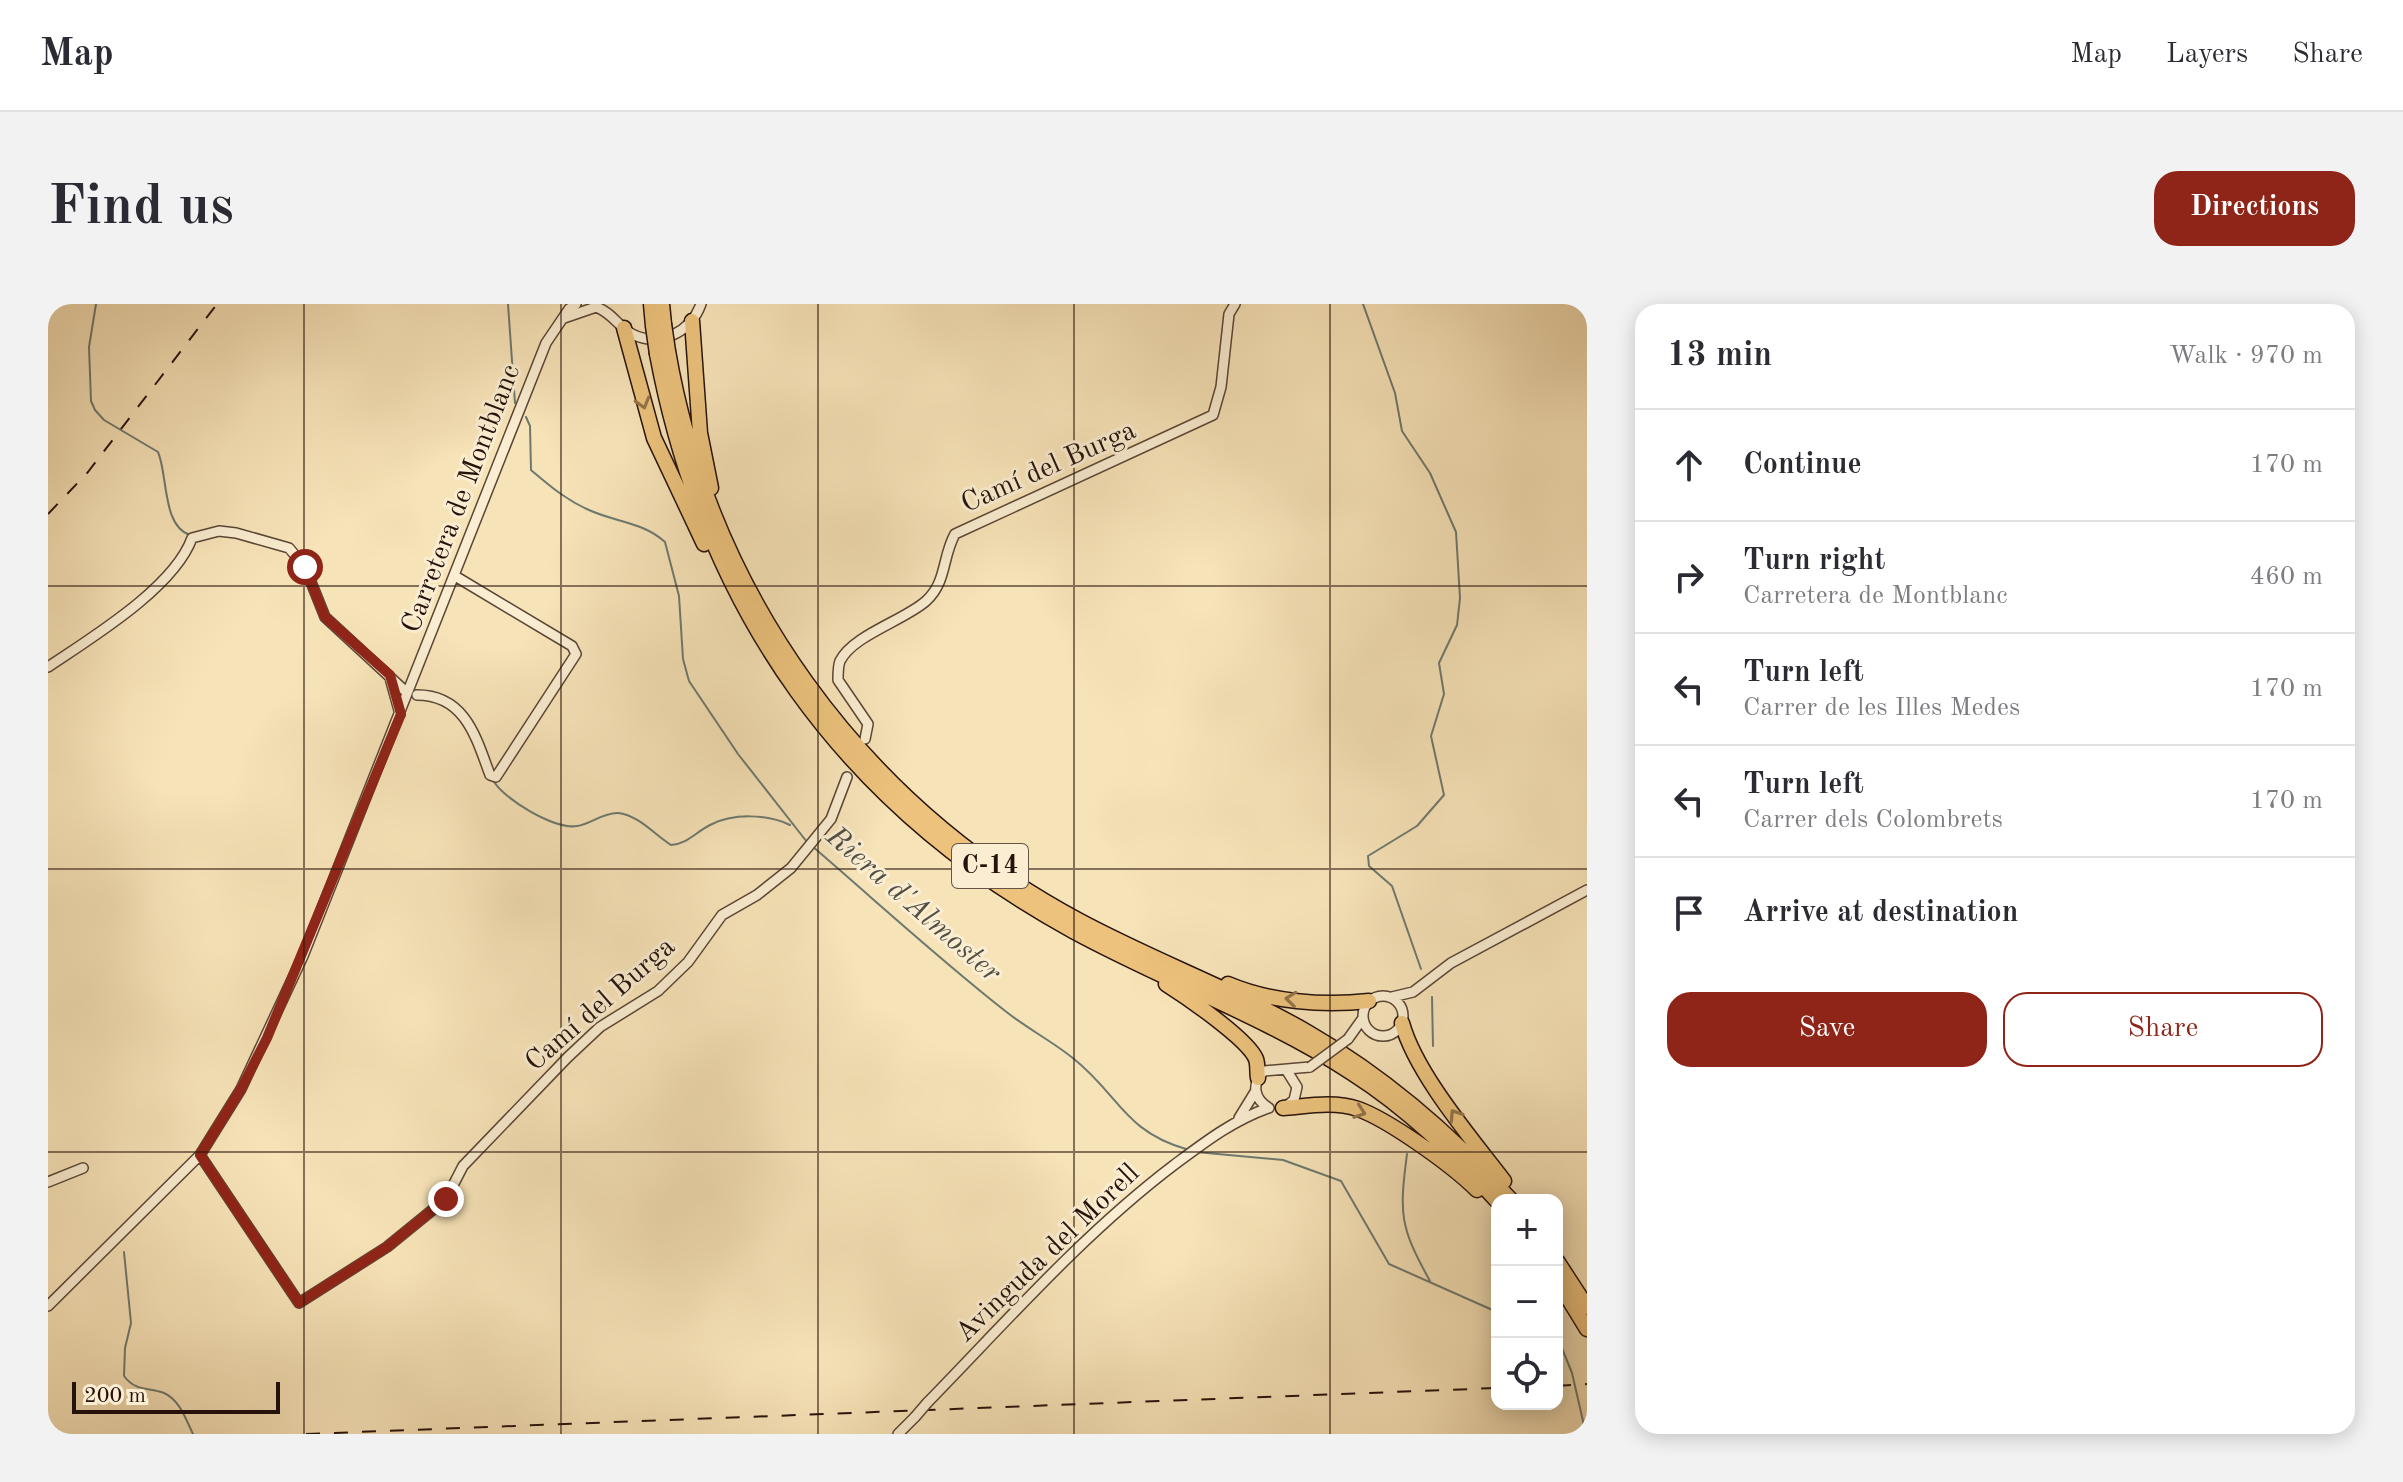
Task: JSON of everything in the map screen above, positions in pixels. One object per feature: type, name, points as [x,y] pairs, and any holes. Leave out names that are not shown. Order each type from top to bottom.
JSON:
[{"type":"highway","name":"C-14","points":[[651,304],[659,325],[681,455],[705,525],[767,651],[808,707],[897,806],[951,852],[1013,889],[1075,932],[1208,995],[1354,1074],[1449,1150],[1491,1195]]},
{"type":"highway","name":"C-14","points":[[659,325],[662,304]]},
{"type":"highway","points":[[692,321],[700,433],[710,487],[725,531],[783,653]]},
{"type":"highway","points":[[619,323],[654,438],[735,605],[767,651]]},
{"type":"highway","name":"C-14","points":[[663,352],[688,440],[720,534],[783,653],[816,699],[904,797],[1013,889],[1307,1032],[1359,1064],[1455,1140],[1505,1194]]},
{"type":"highway","points":[[1013,889],[1232,986],[1282,999],[1346,1004],[1369,1001]]},
{"type":"highway","points":[[1013,889],[1073,937],[1156,978],[1195,1003],[1247,1047],[1256,1059],[1256,1085]]},
{"type":"highway","points":[[1403,1018],[1412,1049],[1458,1119],[1514,1194]]},
{"type":"highway","points":[[1276,1108],[1325,1104],[1357,1109],[1378,1119],[1472,1186],[1491,1205]]},
{"type":"highway","points":[[1563,1278],[1587,1307]]},
{"type":"highway","points":[[1563,1278],[1587,1329]]},
{"type":"highway","points":[[1563,1303],[1587,1338]]},
{"type":"street","name":"Carretera de Montblanc","points":[[48,1306],[200,1155],[241,1089],[267,1038],[401,714],[539,359],[560,320],[576,304]]},
{"type":"street","points":[[608,304],[619,323]]},
{"type":"street","points":[[560,320],[586,308],[596,307],[643,338],[665,338],[692,321],[701,304]]},
{"type":"street","name":"Camí del Burga","points":[[865,739],[868,724],[838,680],[840,660],[862,641],[926,601],[943,580],[946,550],[955,534],[1213,415],[1228,344],[1229,314],[1235,304]]},
{"type":"street","points":[[48,667],[138,602],[177,564],[192,538],[219,531],[246,534],[289,548],[305,567],[325,617],[404,690]]},
{"type":"street","points":[[417,695],[441,698],[461,712],[475,735],[490,775],[496,777],[576,654],[572,646],[455,576]]},
{"type":"street","points":[[390,675],[401,714]]},
{"type":"street","name":"Camí del Burga","points":[[200,1155],[299,1303],[387,1247],[446,1199],[463,1166],[579,1047],[600,1027],[658,991],[688,962],[722,915],[757,895],[791,868],[831,819],[847,777]]},
{"type":"street","points":[[1310,1067],[1287,1071],[1274,1068],[1256,1085],[1259,1101],[1276,1108],[1294,1100],[1297,1087],[1310,1067],[1348,1039],[1363,1018],[1369,1001],[1380,996],[1392,997],[1413,992],[1451,963],[1587,890]]},
{"type":"street","points":[[1348,1039],[1371,1033],[1389,1036],[1403,1018],[1413,992]]},
{"type":"street","points":[[1392,997],[1403,1018]]},
{"type":"street","points":[[1363,1018],[1371,1033]]},
{"type":"street","points":[[1287,1071],[1297,1087]]},
{"type":"street","name":"Avinguda del Morell","points":[[1239,1118],[1256,1085]]},
{"type":"street","name":"Avinguda del Morell","points":[[898,1434],[1090,1236],[1192,1152],[1239,1118],[1276,1108]]},
{"type":"street","points":[[48,1182],[83,1168]]},
{"type":"waterway","points":[[96,304],[89,347],[91,401],[104,420],[158,452],[170,511],[181,530],[190,535]]},
{"type":"waterway","name":"Riera d'Almoster","points":[[508,304],[515,403]]},
{"type":"waterway","points":[[1363,304],[1395,393],[1402,431],[1430,473],[1456,532],[1460,598],[1457,625],[1439,663],[1444,694],[1431,736],[1444,795],[1417,826],[1368,856],[1369,866],[1392,886],[1421,969]]},
{"type":"waterway","name":"Riera d'Almoster","points":[[526,417],[530,426],[531,470],[581,506],[638,526],[665,542],[679,596],[683,659],[689,681],[738,754],[807,842]]},
{"type":"waterway","points":[[493,780],[518,804],[556,823],[577,826],[608,814],[625,814],[671,845],[729,818],[761,817],[790,825]]},
{"type":"waterway","name":"Riera d'Almoster","points":[[812,846],[1012,1017],[1074,1059],[1135,1122],[1165,1141],[1186,1149]]},
{"type":"waterway","points":[[1432,997],[1433,1046]]},
{"type":"waterway","name":"Riera d'Almoster","points":[[1196,1152],[1283,1160],[1341,1181],[1389,1264],[1491,1309]]},
{"type":"waterway","points":[[1407,1154],[1404,1220],[1430,1281]]},
{"type":"waterway","points":[[124,1252],[131,1323],[125,1348],[124,1376],[138,1387],[170,1396],[182,1411],[193,1434]]},
{"type":"waterway","points":[[1558,1338],[1572,1373],[1586,1434]]},
{"type":"railway","points":[[48,514],[88,472],[217,304]]},
{"type":"railway","points":[[1563,1386],[1587,1384]]},
{"type":"railway","points":[[306,1434],[1491,1388]]},
{"type":"route","points":[[305,567],[325,617],[390,675],[401,714],[267,1038],[241,1089],[200,1155],[299,1303],[387,1247],[446,1199]]}]
